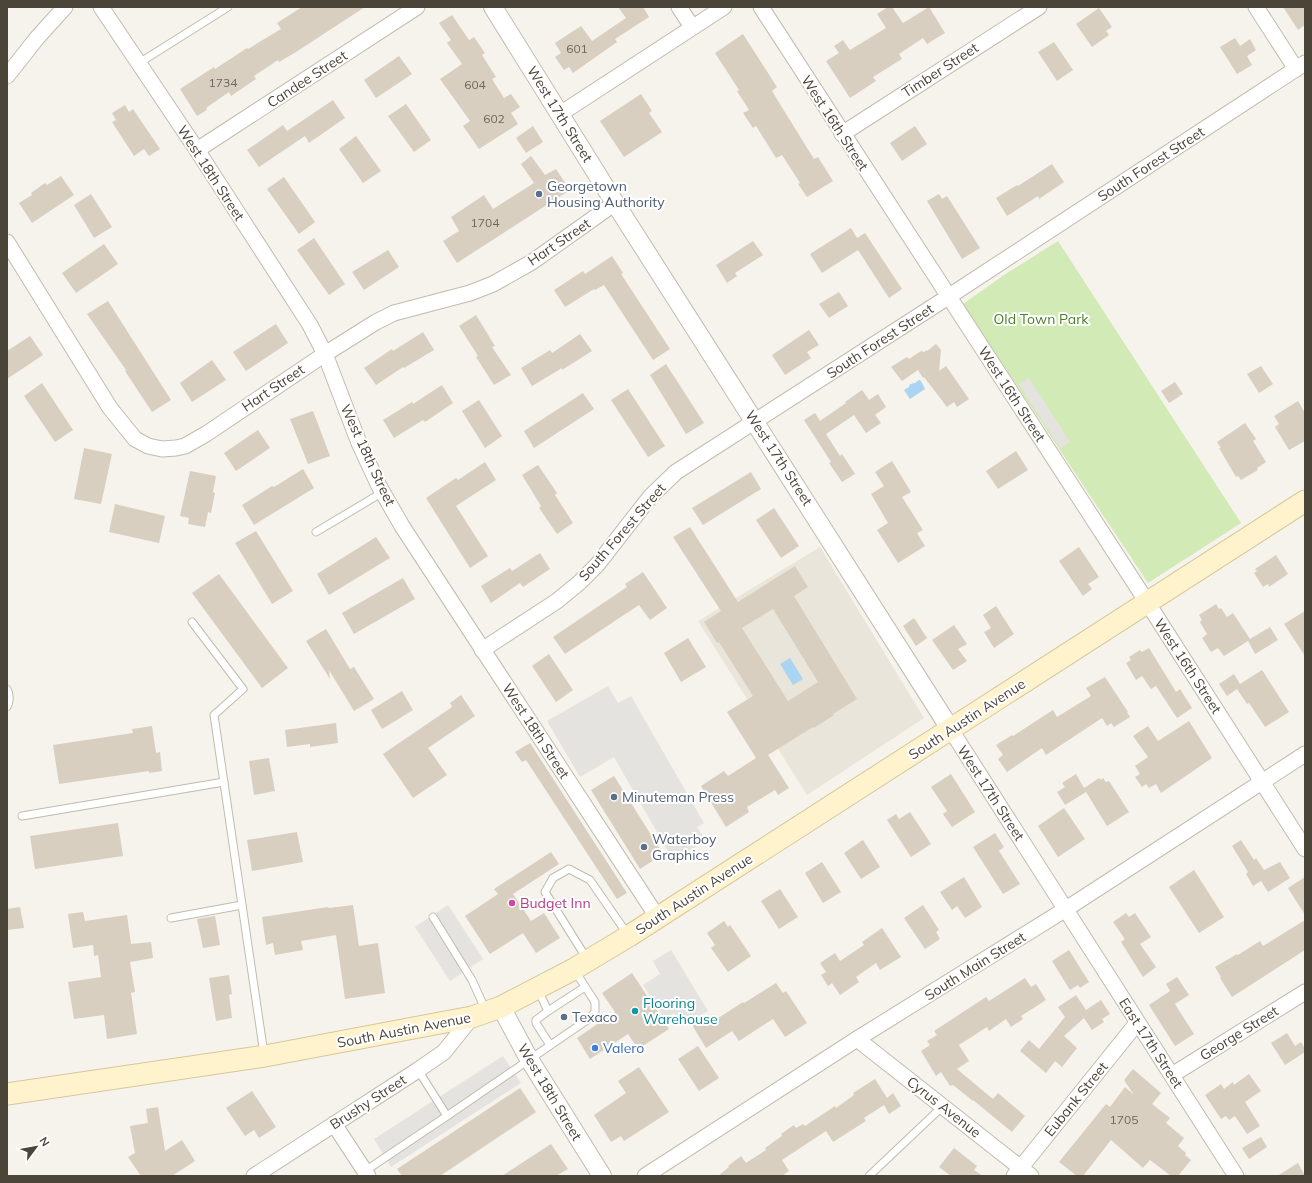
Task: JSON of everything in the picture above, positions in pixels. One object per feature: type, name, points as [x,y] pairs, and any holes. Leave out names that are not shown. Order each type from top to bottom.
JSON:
[{"type":"main road","name":"South Austin Avenue","points":[[7,1094],[265,1056],[408,1030],[487,1012],[581,965],[658,918],[1305,501]]},
{"type":"street","points":[[7,76],[36,38],[65,7]]},
{"type":"street","name":"West 18th Street","points":[[101,7],[197,150],[310,325],[325,354],[360,443],[383,492],[402,526],[658,918]]},
{"type":"street","name":"Candee Street","points":[[197,150],[417,7]]},
{"type":"street","name":"West 17th Street","points":[[493,7],[615,203],[1066,909]]},
{"type":"street","points":[[679,7],[692,27]]},
{"type":"street","points":[[560,114],[724,7]]},
{"type":"street","name":"West 16th Street","points":[[760,7],[1147,602],[1305,849]]},
{"type":"street","name":"Timber Street","points":[[842,134],[1039,7]]},
{"type":"street","points":[[1256,7],[1300,66]]},
{"type":"street","name":"South Forest Street","points":[[482,650],[556,601],[580,582],[597,564],[650,497],[676,472],[948,297],[1300,66]]},
{"type":"street","name":"Hart Street","points":[[7,242],[110,408],[135,439],[148,446],[162,449],[185,446],[206,434],[325,354],[376,322],[394,313],[470,293],[493,284],[532,262],[615,203]]},
{"type":"street","name":"South Main Street","points":[[645,1176],[857,1039],[1066,909],[1305,754]]},
{"type":"street","name":"East 17th Street","points":[[1066,909],[1236,1176]]},
{"type":"street","name":"George Street","points":[[1172,1075],[1305,992]]},
{"type":"street","name":"West 18th Street","points":[[487,1012],[529,1059],[602,1176]]},
{"type":"street","name":"Brushy Street","points":[[254,1176],[444,1052],[487,1012]]},
{"type":"street","name":"Eubank Street","points":[[1022,1173],[1138,1023]]},
{"type":"street","name":"Cyrus Avenue","points":[[857,1039],[943,1106],[1022,1173]]},
{"type":"street","points":[[334,1124],[366,1173]]},
{"type":"lane","points":[[139,63],[228,7]]},
{"type":"lane","points":[[316,532],[383,492]]},
{"type":"lane","points":[[192,622],[243,689],[214,715],[265,1056]]},
{"type":"lane","points":[[7,689],[9,692],[9,704],[7,708]]},
{"type":"lane","points":[[22,816],[224,782]]},
{"type":"lane","points":[[366,1173],[590,1018],[595,1012],[595,1002],[585,987],[581,965],[545,892],[553,878],[569,869],[590,880],[629,936]]},
{"type":"lane","points":[[171,918],[242,905]]},
{"type":"lane","points":[[433,917],[472,980],[487,1012]]},
{"type":"lane","points":[[550,1045],[536,1023],[536,1020],[585,987]]},
{"type":"lane","points":[[537,988],[548,1011]]},
{"type":"lane","points":[[418,1070],[447,1116]]},
{"type":"lane","points":[[869,1176],[943,1106]]},
{"type":"shaded area","points":[[1029,378],[1070,442],[1060,448],[1019,384]]},
{"type":"shaded area","points":[[820,547],[924,718],[807,795],[698,621]]},
{"type":"shaded area","points":[[608,686],[618,703],[631,696],[704,823],[697,827],[706,841],[673,860],[614,757],[580,777],[547,721]]},
{"type":"shaded area","points":[[448,905],[483,959],[450,981],[415,927]]},
{"type":"shaded area","points":[[671,950],[708,1011],[682,1026],[674,1013],[664,1018],[643,985],[660,974],[653,961]]},
{"type":"shaded area","points":[[503,1056],[521,1083],[391,1167],[374,1139]]},
{"type":"green space","name":"Old Town Park","points":[[1058,241],[1241,523],[1148,583],[963,304],[1004,275]]},
{"type":"water","points":[[919,380],[925,389],[910,399],[904,390],[909,387],[910,384]]},
{"type":"water","points":[[790,658],[803,679],[793,685],[780,664]]},
{"type":"building","points":[[302,7],[365,7],[296,52],[279,62],[278,60],[254,76],[256,79],[231,96],[229,92],[197,116],[180,89],[214,67],[215,69],[247,48],[248,49],[281,29],[277,23]]},
{"type":"building","points":[[618,7],[643,7],[649,17],[615,39],[617,42],[573,73],[569,67],[564,70],[555,57],[561,53],[555,43],[581,26],[592,41],[626,18]]},
{"type":"building","points":[[888,7],[892,7],[903,23],[929,7],[945,33],[927,44],[923,38],[899,54],[902,59],[873,77],[876,81],[850,98],[826,61],[839,53],[834,46],[843,40],[850,50],[886,28],[877,14]]},
{"type":"building","points":[[1283,7],[1305,7],[1305,25],[1298,30]]},
{"type":"building","points":[[1099,8],[1112,27],[1106,31],[1109,35],[1092,47],[1076,24]]},
{"type":"building","points":[[452,15],[469,40],[474,37],[485,53],[482,55],[496,77],[492,79],[504,98],[511,94],[520,107],[511,113],[518,124],[479,149],[463,126],[470,121],[440,79],[462,64],[447,43],[451,40],[439,23]]},
{"type":"building","points":[[743,34],[777,87],[772,91],[783,109],[814,159],[818,157],[833,181],[807,197],[782,155],[776,158],[756,126],[753,128],[743,113],[749,110],[737,91],[739,90],[715,53]]},
{"type":"building","points":[[1235,38],[1240,46],[1250,39],[1256,50],[1247,56],[1252,65],[1237,74],[1220,47]]},
{"type":"building","points":[[1054,42],[1073,70],[1057,81],[1038,52]]},
{"type":"building","points":[[399,56],[412,74],[376,98],[364,80]]},
{"type":"building","points":[[641,94],[652,111],[649,113],[662,132],[624,157],[600,121]]},
{"type":"building","points":[[333,100],[345,118],[309,143],[305,136],[259,167],[247,150],[283,125],[287,131]]},
{"type":"building","points":[[406,104],[431,140],[414,152],[388,116]]},
{"type":"building","points":[[125,105],[129,112],[133,109],[160,149],[149,156],[144,149],[134,156],[112,122],[116,120],[112,113]]},
{"type":"building","points":[[533,126],[543,142],[526,153],[516,138]]},
{"type":"building","points":[[915,126],[927,144],[902,161],[890,143]]},
{"type":"building","points":[[356,136],[381,171],[363,183],[339,149]]},
{"type":"building","points":[[531,156],[545,175],[556,169],[570,190],[457,263],[443,241],[459,231],[451,217],[484,195],[493,209],[534,183],[521,164]]},
{"type":"building","points":[[1052,164],[1064,182],[1039,199],[1038,196],[1007,216],[996,198]]},
{"type":"building","points":[[61,176],[74,195],[32,223],[19,203],[32,195],[31,193],[45,183],[47,185]]},
{"type":"building","points":[[284,177],[315,222],[299,234],[267,189]]},
{"type":"building","points":[[91,194],[112,227],[94,238],[74,205]]},
{"type":"building","points":[[939,194],[942,199],[947,196],[980,248],[962,259],[927,201]]},
{"type":"building","points":[[851,228],[857,238],[865,233],[902,289],[889,298],[858,250],[822,273],[810,254]]},
{"type":"building","points":[[314,238],[345,284],[329,295],[297,250]]},
{"type":"building","points":[[753,241],[763,255],[735,273],[737,276],[727,283],[716,265]]},
{"type":"building","points":[[104,244],[118,264],[76,293],[62,273]]},
{"type":"building","points":[[388,250],[399,267],[364,290],[352,272]]},
{"type":"building","points":[[612,256],[623,273],[621,274],[670,349],[653,360],[604,285],[595,290],[594,289],[565,307],[554,290],[583,271],[585,274]]},
{"type":"building","points":[[839,292],[848,306],[829,318],[819,304]]},
{"type":"building","points":[[108,301],[171,400],[152,412],[125,371],[126,370],[87,314]]},
{"type":"building","points":[[476,315],[495,346],[492,347],[511,375],[494,385],[459,326]]},
{"type":"building","points":[[276,324],[288,343],[246,371],[233,352]]},
{"type":"building","points":[[809,330],[819,345],[807,352],[811,358],[785,375],[772,355]]},
{"type":"building","points":[[423,332],[434,350],[404,368],[403,367],[376,385],[364,368],[392,349],[393,351]]},
{"type":"building","points":[[580,334],[592,351],[562,370],[562,368],[532,386],[521,368],[550,350],[552,353]]},
{"type":"building","points":[[30,336],[43,355],[7,379],[7,351]]},
{"type":"building","points":[[936,344],[941,350],[939,371],[946,366],[969,399],[957,407],[954,402],[947,407],[918,370],[902,381],[891,367],[907,357],[909,359],[921,351],[927,351]]},
{"type":"building","points":[[212,360],[226,380],[192,402],[180,383]]},
{"type":"building","points":[[666,364],[704,423],[686,434],[650,375]]},
{"type":"building","points":[[1261,366],[1273,384],[1259,393],[1247,374]]},
{"type":"building","points":[[1175,382],[1183,394],[1169,403],[1161,391]]},
{"type":"building","points":[[42,383],[73,430],[55,442],[24,396]]},
{"type":"building","points":[[442,385],[453,403],[425,422],[423,420],[394,438],[383,420],[412,402],[413,404]]},
{"type":"building","points":[[628,389],[665,446],[648,457],[611,400]]},
{"type":"building","points":[[862,390],[869,400],[878,394],[886,407],[875,415],[881,423],[866,433],[854,415],[826,434],[840,456],[842,454],[855,474],[842,482],[804,420],[815,413],[820,421]]},
{"type":"building","points":[[583,393],[594,409],[534,448],[524,431]]},
{"type":"building","points":[[479,400],[502,436],[485,448],[462,411]]},
{"type":"building","points":[[1298,401],[1305,413],[1305,441],[1289,450],[1275,427],[1279,424],[1274,416]]},
{"type":"building","points":[[313,411],[330,456],[308,464],[290,419]]},
{"type":"building","points":[[1245,423],[1256,439],[1253,441],[1266,462],[1257,468],[1258,470],[1241,480],[1238,476],[1236,477],[1217,442]]},
{"type":"building","points":[[258,430],[270,448],[236,471],[224,453]]},
{"type":"building","points":[[84,448],[112,454],[101,504],[74,499]]},
{"type":"building","points":[[1016,451],[1028,470],[998,489],[986,471]]},
{"type":"building","points":[[892,461],[911,492],[902,497],[923,530],[917,533],[925,546],[898,563],[877,530],[888,523],[871,494],[884,486],[875,472]]},
{"type":"building","points":[[485,462],[496,480],[456,506],[488,556],[470,568],[426,498],[456,478],[458,480]]},
{"type":"building","points":[[538,465],[557,493],[555,495],[573,523],[557,534],[539,508],[541,506],[522,475]]},
{"type":"building","points":[[303,469],[314,488],[254,525],[242,505]]},
{"type":"building","points":[[190,471],[216,476],[213,492],[215,493],[211,513],[208,512],[205,527],[188,524],[189,518],[180,516]]},
{"type":"building","points":[[751,472],[761,489],[703,525],[692,508]]},
{"type":"building","points":[[115,504],[165,516],[159,543],[109,532]]},
{"type":"building","points":[[774,508],[799,546],[781,558],[756,520]]},
{"type":"building","points":[[690,527],[738,602],[795,566],[808,587],[794,596],[857,699],[814,728],[813,727],[768,755],[789,788],[778,795],[775,790],[747,807],[749,812],[726,827],[701,786],[724,771],[728,776],[756,758],[727,712],[753,696],[719,642],[717,643],[704,622],[721,611],[673,537]],"holes":[[[773,609],[818,682],[788,701],[742,628]]]},
{"type":"building","points":[[256,531],[293,591],[272,604],[235,543]]},
{"type":"building","points":[[376,537],[390,558],[329,595],[317,574]]},
{"type":"building","points":[[1079,547],[1099,577],[1088,584],[1092,589],[1083,596],[1059,561]]},
{"type":"building","points":[[540,553],[550,569],[523,587],[520,583],[491,603],[481,586],[510,568],[512,571]]},
{"type":"building","points":[[1276,555],[1288,574],[1269,587],[1268,584],[1263,587],[1254,573],[1257,571],[1255,569]]},
{"type":"building","points":[[643,572],[667,608],[650,620],[639,605],[565,654],[553,637],[627,587],[625,584]]},
{"type":"building","points":[[219,574],[288,668],[262,688],[192,593]]},
{"type":"building","points":[[403,578],[415,599],[354,634],[342,613]]},
{"type":"building","points":[[1216,604],[1219,609],[1221,608],[1227,617],[1233,613],[1250,639],[1270,627],[1278,640],[1255,654],[1248,641],[1224,656],[1218,648],[1211,652],[1202,638],[1207,634],[1200,622],[1202,620],[1199,615]]},
{"type":"building","points":[[996,606],[1014,634],[994,648],[984,632],[991,628],[983,615]]},
{"type":"building","points":[[1305,611],[1305,656],[1284,624]]},
{"type":"building","points":[[914,618],[927,638],[916,646],[903,626]]},
{"type":"building","points":[[954,625],[967,644],[958,649],[967,661],[953,670],[932,640]]},
{"type":"building","points":[[326,629],[350,669],[354,667],[374,699],[354,711],[329,670],[330,679],[306,641]]},
{"type":"building","points":[[688,638],[706,667],[681,682],[664,653]]},
{"type":"building","points":[[1149,648],[1176,692],[1180,689],[1192,708],[1177,718],[1156,686],[1151,689],[1142,676],[1136,680],[1126,663],[1131,660],[1129,657],[1140,650],[1142,652]]},
{"type":"building","points":[[549,654],[573,690],[556,702],[532,666]]},
{"type":"building","points":[[1262,670],[1289,712],[1265,727],[1249,703],[1247,704],[1237,689],[1227,696],[1219,684],[1234,674],[1240,684]]},
{"type":"building","points":[[1105,677],[1130,717],[1114,727],[1111,723],[1107,726],[1102,718],[1046,755],[1042,748],[1007,772],[998,759],[1003,755],[996,745],[1012,735],[1013,736],[1053,710],[1057,717],[1091,696],[1086,688]]},
{"type":"building","points":[[402,691],[413,710],[382,729],[371,710]]},
{"type":"building","points":[[461,695],[475,716],[428,748],[447,775],[413,798],[383,754],[452,707],[450,703]]},
{"type":"building","points":[[1189,721],[1212,758],[1161,793],[1156,784],[1149,788],[1146,784],[1142,787],[1135,777],[1140,774],[1135,766],[1148,757],[1133,736],[1148,726],[1158,741]]},
{"type":"building","points":[[336,723],[338,743],[310,747],[310,744],[287,747],[285,730]]},
{"type":"building","points":[[152,726],[156,753],[160,752],[162,771],[149,773],[149,771],[59,784],[53,745],[133,733],[132,729]]},
{"type":"building","points":[[530,743],[627,893],[617,899],[526,760],[522,762],[515,752]]},
{"type":"building","points":[[269,758],[275,791],[254,795],[249,761]]},
{"type":"building","points":[[951,774],[975,812],[952,827],[943,814],[947,811],[931,787]]},
{"type":"building","points":[[1076,774],[1084,788],[1099,778],[1101,780],[1103,778],[1106,782],[1109,781],[1129,812],[1107,826],[1086,792],[1065,805],[1057,792],[1065,787],[1062,783]]},
{"type":"building","points":[[614,776],[663,854],[640,869],[591,790]]},
{"type":"building","points":[[1064,808],[1085,839],[1058,857],[1038,826]]},
{"type":"building","points":[[910,812],[931,844],[911,857],[887,820],[896,814],[899,819]]},
{"type":"building","points":[[118,823],[123,856],[35,869],[30,836]]},
{"type":"building","points":[[297,832],[303,862],[252,871],[247,840]]},
{"type":"building","points":[[995,833],[1004,847],[999,851],[1020,884],[1003,894],[973,847]]},
{"type":"building","points":[[863,840],[880,867],[861,879],[844,853]]},
{"type":"building","points":[[1241,840],[1254,860],[1256,858],[1264,870],[1280,862],[1290,878],[1268,892],[1261,881],[1253,886],[1246,874],[1248,872],[1232,846]]},
{"type":"building","points":[[551,852],[559,864],[513,894],[531,921],[544,913],[560,938],[536,953],[523,933],[490,954],[465,916],[498,894],[494,889]]},
{"type":"building","points":[[822,862],[841,892],[823,903],[805,873]]},
{"type":"building","points":[[1194,870],[1224,917],[1199,933],[1169,887]]},
{"type":"building","points":[[964,877],[982,907],[965,918],[957,906],[952,910],[940,892]]},
{"type":"building","points":[[1305,877],[1305,915],[1288,888]]},
{"type":"building","points":[[780,889],[798,917],[779,929],[761,901]]},
{"type":"building","points":[[353,905],[359,946],[378,943],[385,993],[345,999],[336,935],[301,941],[303,950],[275,955],[273,943],[266,945],[262,917],[328,907]]},
{"type":"building","points":[[923,905],[939,930],[936,932],[940,939],[925,949],[904,918]]},
{"type":"building","points":[[20,907],[24,928],[7,930],[7,909]]},
{"type":"building","points":[[83,912],[85,921],[127,915],[131,944],[151,942],[153,958],[130,962],[135,992],[131,993],[137,1034],[107,1039],[104,1015],[74,1019],[68,982],[101,977],[98,955],[94,956],[93,945],[73,948],[68,914]]},
{"type":"building","points":[[1126,913],[1129,917],[1135,913],[1151,937],[1140,944],[1156,967],[1143,977],[1121,942],[1125,939],[1113,922]]},
{"type":"building","points":[[215,916],[220,945],[203,948],[197,919]]},
{"type":"building","points":[[1305,920],[1305,950],[1232,997],[1215,967],[1260,941],[1263,946]]},
{"type":"building","points":[[724,921],[728,927],[730,925],[751,956],[728,972],[711,948],[715,945],[707,933]]},
{"type":"building","points":[[882,928],[901,957],[880,970],[876,963],[856,977],[859,982],[840,995],[832,983],[828,986],[821,975],[826,972],[820,963],[835,953],[840,961],[864,945],[862,942]]},
{"type":"building","points":[[1069,950],[1089,982],[1080,988],[1078,985],[1070,990],[1052,961]]},
{"type":"building","name":"Flooring Warehouse","points":[[632,973],[669,1029],[638,1049],[628,1034],[590,1059],[577,1038],[615,1012],[602,993]]},
{"type":"building","points":[[229,975],[232,994],[229,995],[232,1018],[216,1021],[209,978]]},
{"type":"building","points":[[1177,977],[1189,995],[1175,1004],[1194,1034],[1175,1046],[1149,1005],[1170,991],[1166,984]]},
{"type":"building","points":[[1025,978],[1031,987],[1036,984],[1046,1000],[1021,1016],[1023,1019],[1011,1027],[1006,1019],[989,1031],[987,1027],[959,1045],[969,1061],[957,1069],[993,1099],[998,1093],[1025,1116],[1012,1132],[953,1085],[950,1086],[941,1072],[936,1076],[921,1051],[930,1045],[927,1041],[937,1035],[934,1031],[986,997],[989,1001]]},
{"type":"building","points":[[776,983],[783,993],[786,991],[807,1023],[785,1037],[773,1019],[739,1041],[732,1031],[706,1048],[692,1025],[708,1015],[712,1022]]},
{"type":"building","points":[[1076,995],[1086,1010],[1101,1000],[1110,1014],[1102,1019],[1104,1022],[1092,1030],[1084,1018],[1064,1036],[1077,1048],[1062,1067],[1055,1061],[1046,1073],[1020,1051],[1029,1040],[1039,1049],[1065,1017],[1058,1007]]},
{"type":"building","points":[[1287,1033],[1295,1046],[1301,1042],[1305,1052],[1285,1065],[1271,1043]]},
{"type":"building","points":[[698,1046],[719,1078],[699,1091],[678,1059]]},
{"type":"building","points":[[639,1067],[669,1112],[624,1141],[621,1136],[611,1142],[594,1115],[626,1093],[618,1081]]},
{"type":"building","points":[[1133,1069],[1161,1093],[1152,1104],[1170,1118],[1166,1123],[1184,1138],[1178,1146],[1191,1160],[1178,1176],[1171,1176],[1150,1160],[1143,1168],[1111,1140],[1083,1176],[1077,1176],[1059,1162],[1106,1104],[1110,1107],[1125,1087],[1134,1095],[1124,1080]]},
{"type":"building","points":[[1249,1074],[1261,1091],[1245,1102],[1260,1126],[1247,1134],[1235,1116],[1229,1120],[1226,1116],[1221,1119],[1205,1095],[1221,1084],[1224,1089],[1233,1082],[1234,1085]]},
{"type":"building","points":[[875,1079],[887,1098],[893,1093],[901,1106],[889,1114],[884,1105],[864,1118],[866,1121],[833,1142],[826,1131],[782,1160],[789,1171],[782,1176],[718,1176],[741,1156],[746,1163],[766,1150],[765,1148],[794,1125],[796,1128],[803,1124],[805,1126],[835,1106],[836,1108],[854,1095],[853,1093]]},
{"type":"building","points":[[520,1088],[536,1112],[440,1176],[402,1176],[397,1169]]},
{"type":"building","points":[[252,1091],[276,1127],[259,1138],[254,1130],[245,1136],[226,1108]]},
{"type":"building","points":[[158,1107],[165,1151],[182,1140],[195,1161],[172,1176],[141,1176],[128,1157],[135,1153],[130,1126],[148,1123],[146,1109]]},
{"type":"building","points":[[1261,1137],[1267,1147],[1249,1159],[1242,1148]]},
{"type":"building","points":[[551,1144],[568,1169],[556,1176],[502,1176]]},
{"type":"building","points":[[954,1148],[977,1166],[974,1170],[983,1176],[951,1176],[939,1167]]},
{"type":"building","points":[[1298,1163],[1305,1176],[1277,1176]]},
{"type":"place","name":"Georgetown Housing Authority","points":[[539,194]]},
{"type":"place","name":"Minuteman Press","points":[[614,797]]},
{"type":"place","name":"Waterboy Graphics","points":[[644,847]]},
{"type":"place","name":"Budget Inn","points":[[512,903]]},
{"type":"place","name":"Flooring Warehouse","points":[[635,1011]]},
{"type":"place","name":"Texaco","points":[[564,1017]]},
{"type":"place","name":"Valero","points":[[595,1048]]}]
